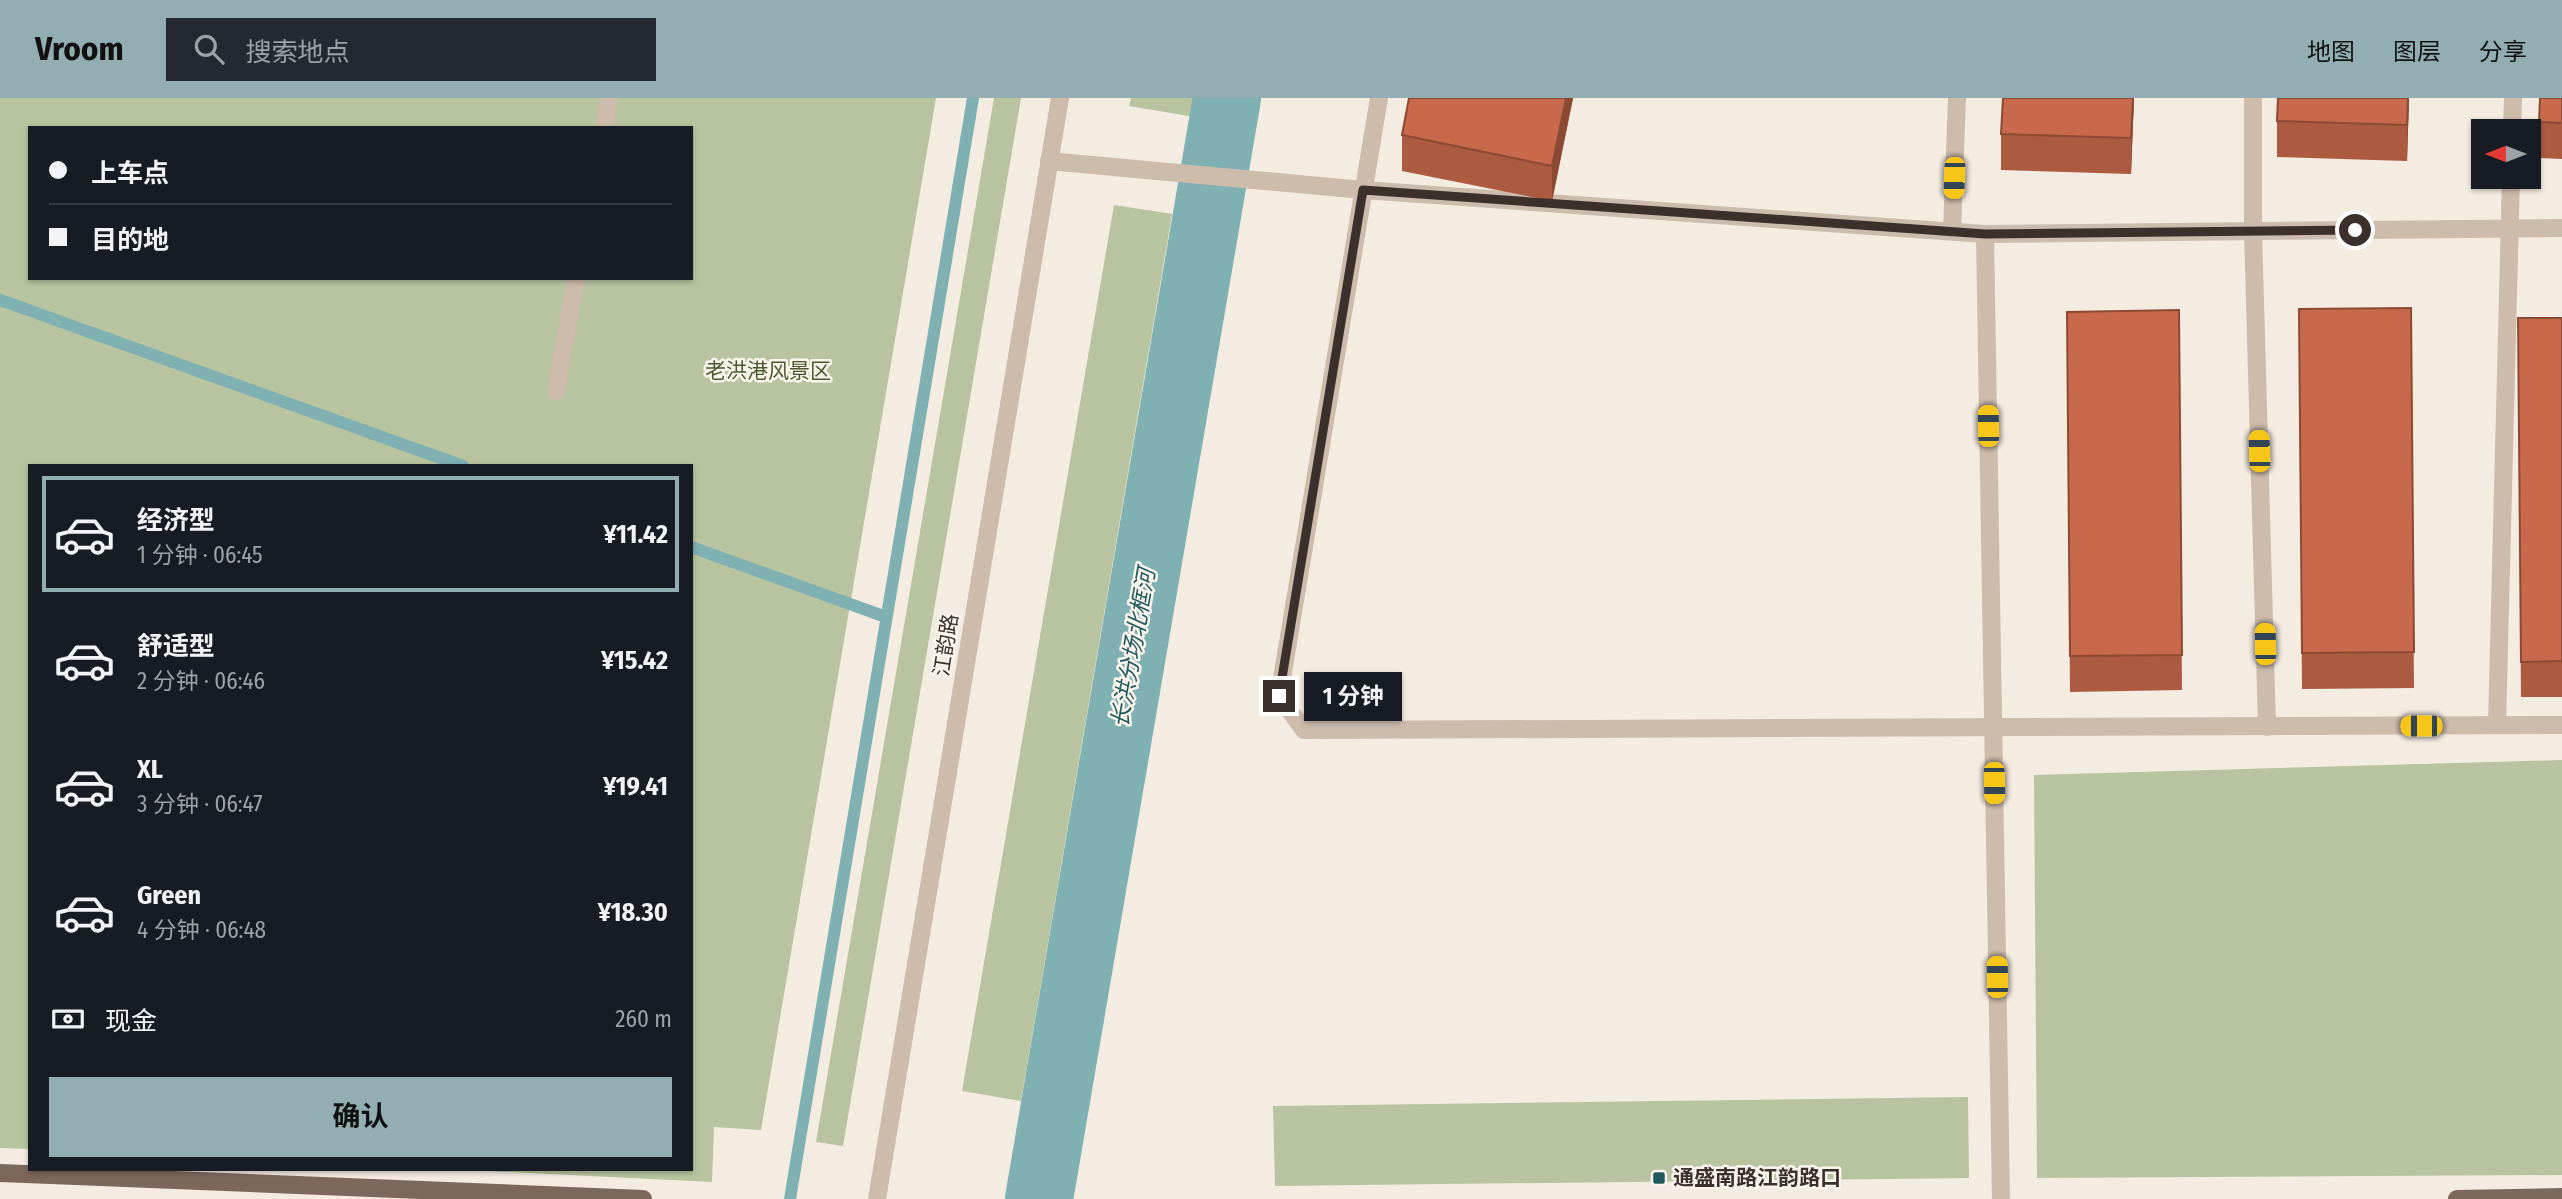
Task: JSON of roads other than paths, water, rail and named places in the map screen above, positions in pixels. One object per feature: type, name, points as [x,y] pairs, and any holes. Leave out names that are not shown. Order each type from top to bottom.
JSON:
[{"type":"main road","points":[[0,1173],[643,1199]]},
{"type":"main road","points":[[2457,1199],[2562,1197]]},
{"type":"street","points":[[604,126],[609,98]]},
{"type":"street","name":"江韵路","points":[[877,1199],[1060,98]]},
{"type":"street","points":[[1379,98],[1279,696],[1304,730],[2562,725]]},
{"type":"street","points":[[1952,231],[1957,98]]},
{"type":"street","points":[[2253,98],[2253,231],[2267,726]]},
{"type":"street","points":[[2512,119],[2513,98]]},
{"type":"street","points":[[1049,160],[1363,190],[1985,234],[2562,228]]},
{"type":"street","points":[[2497,725],[2511,189]]},
{"type":"street","points":[[1985,234],[2001,1199]]},
{"type":"street","points":[[556,391],[576,280]]},
{"type":"waterway","points":[[790,1199],[973,98]]},
{"type":"waterway","name":"长洪分场北框河","points":[[1039,1199],[1227,98]]},
{"type":"waterway","points":[[0,300],[457,464]]},
{"type":"waterway","points":[[693,548],[886,617]]},
{"type":"place","name":"通盛南路江韵路口","points":[[1659,1178]]},
{"type":"park label","name":"老洪港风景区","points":[[768,371]]}]
